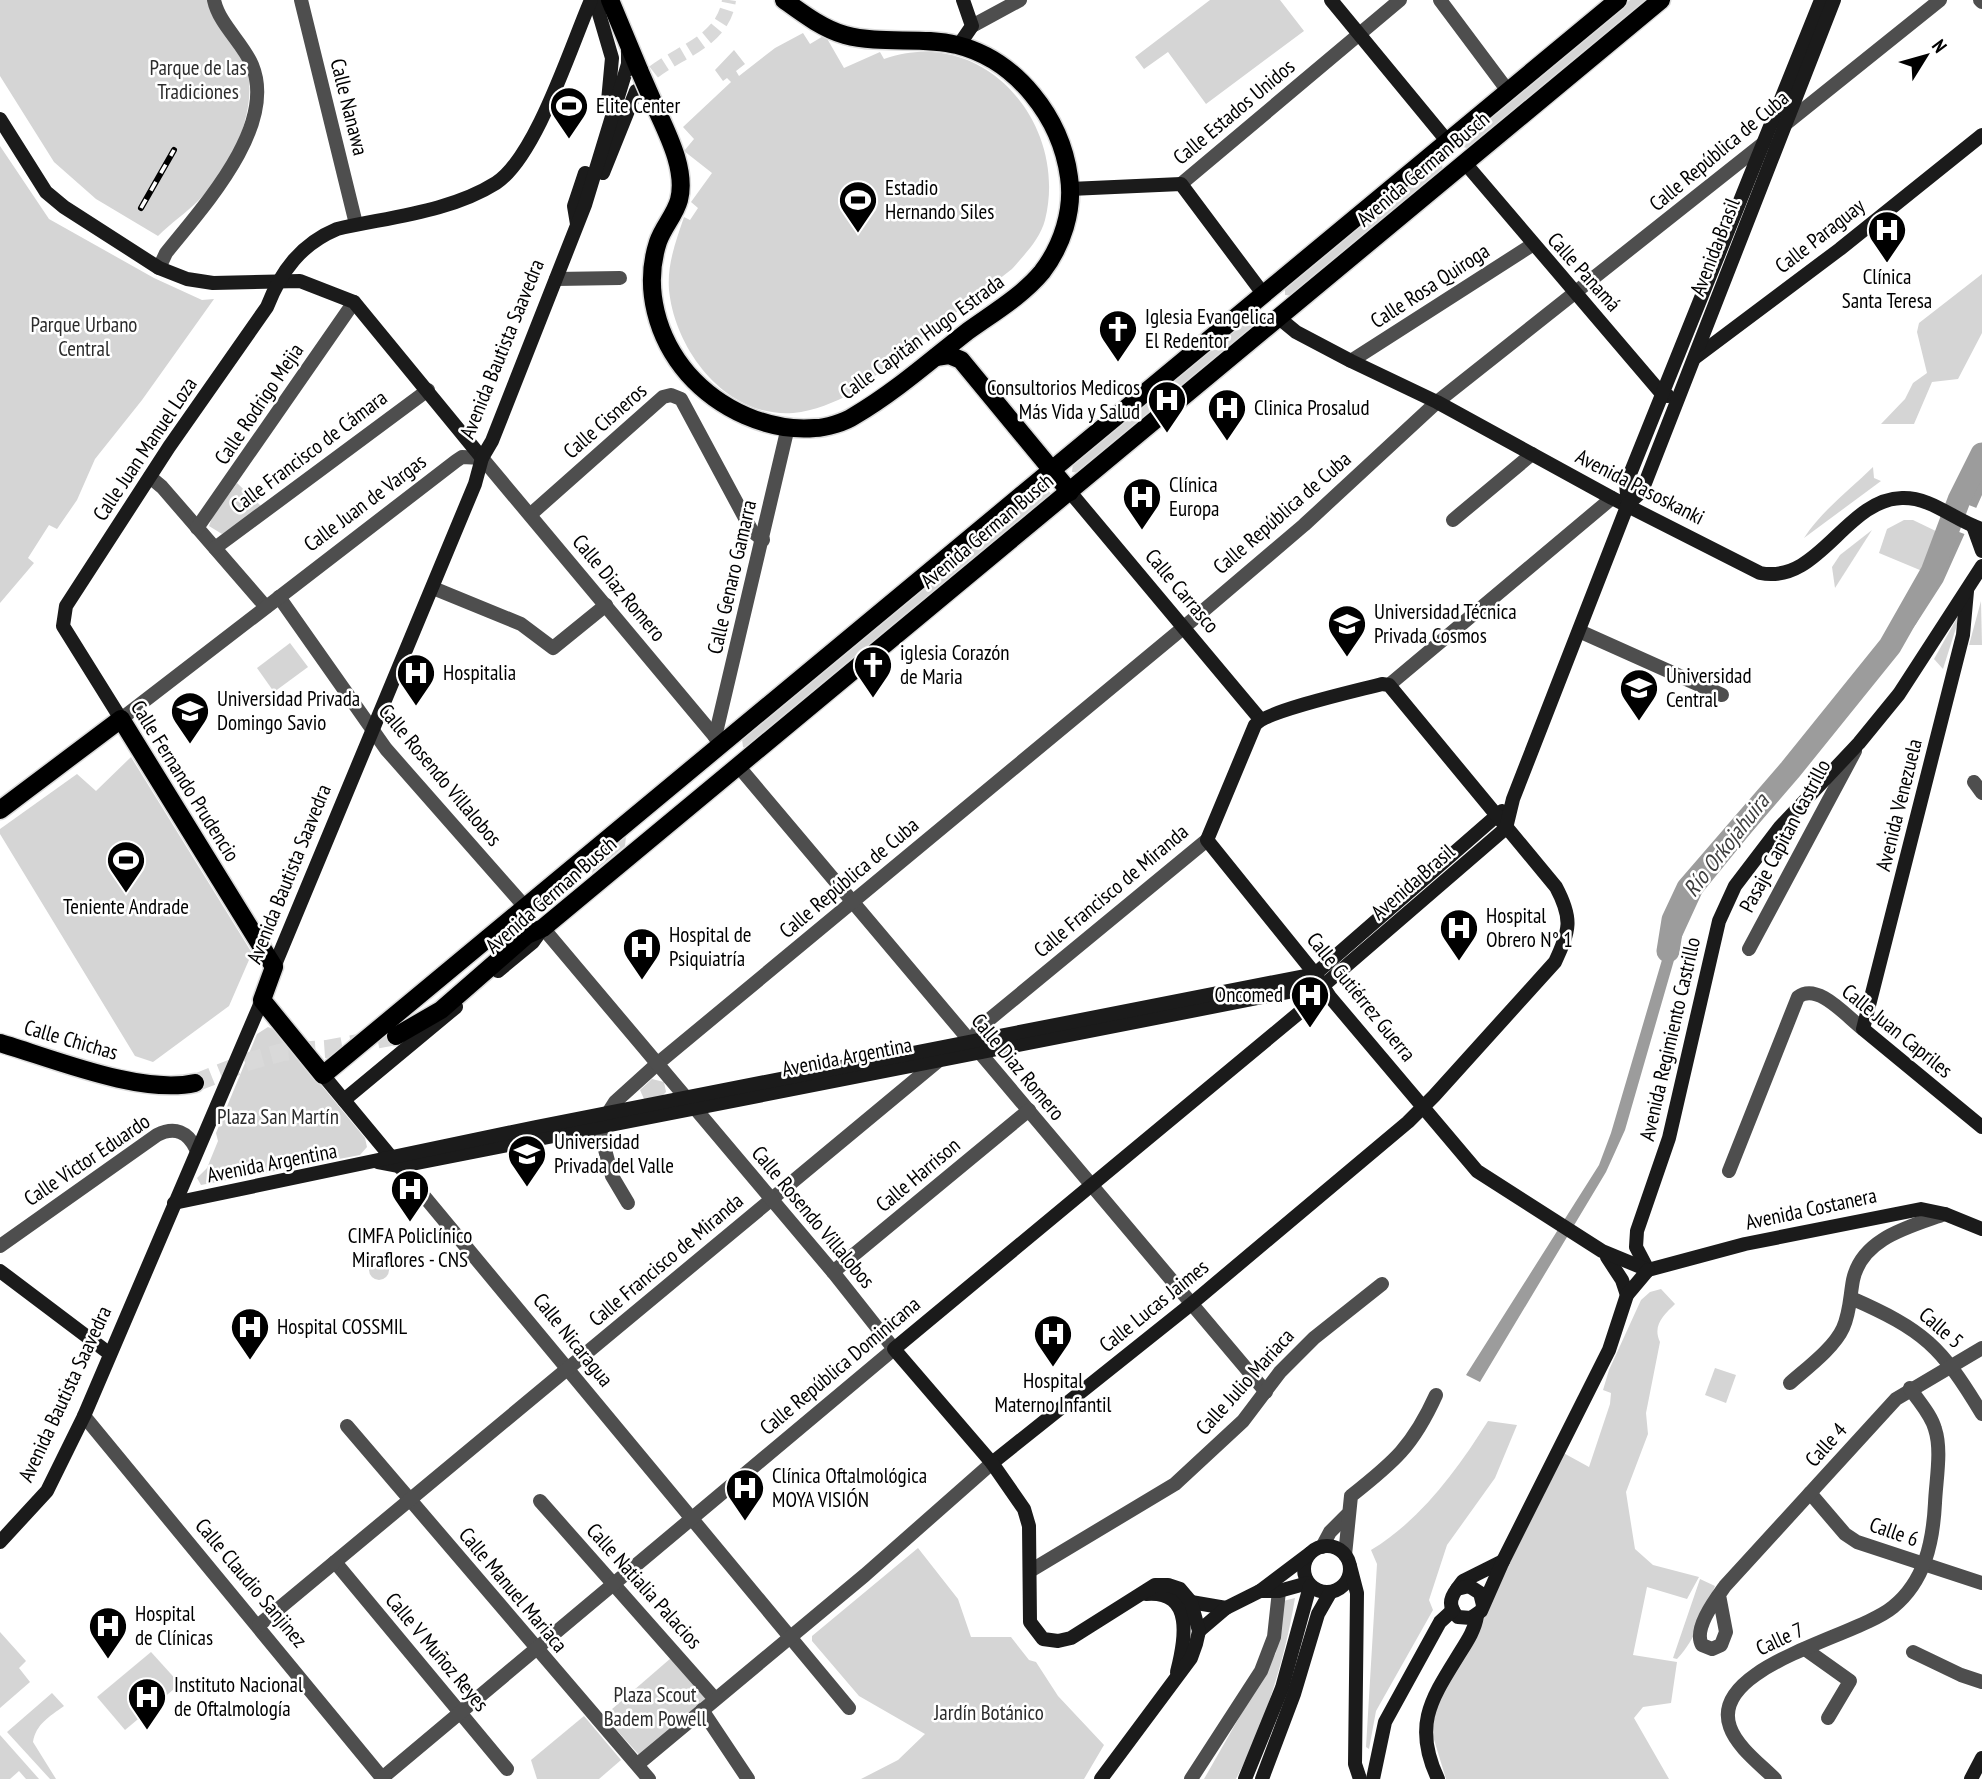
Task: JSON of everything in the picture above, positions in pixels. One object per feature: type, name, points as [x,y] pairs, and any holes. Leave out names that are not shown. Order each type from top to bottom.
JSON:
[{"type":"main road","points":[[277,281],[288,265],[320,236],[356,224],[470,197],[497,182],[512,169],[539,127],[593,0]]},
{"type":"main road","points":[[577,226],[574,206],[605,116],[611,80],[609,45],[593,0]]},
{"type":"main road","name":"Calle Capitán Hugo Estrada","points":[[610,0],[677,160],[679,199],[658,241],[649,280],[656,318],[686,372],[703,389],[743,414],[788,427],[817,428],[852,418],[1024,290],[1042,271],[1065,226],[1070,189],[1064,152],[1051,120],[1031,92],[1006,69],[959,45],[860,39],[841,34],[784,0]]},
{"type":"main road","points":[[959,45],[972,26],[963,0]]},
{"type":"main road","points":[[1331,0],[1465,163]]},
{"type":"main road","name":"Avenida German Busch","points":[[323,1075],[526,908],[719,741],[1052,471],[1618,0]]},
{"type":"main road","name":"Avenida German Busch","points":[[344,1100],[533,942],[543,928],[1661,0]]},
{"type":"main road","name":"Avenida Brasil","points":[[1819,21],[1821,0]]},
{"type":"main road","name":"Avenida Brasil","points":[[1320,979],[1365,952],[1501,822],[1513,799],[1628,504],[1642,491],[1695,358],[1732,260],[1765,142],[1799,71],[1819,21],[1834,0]]},
{"type":"main road","name":"Avenida Bautista Saavedra","points":[[0,1542],[47,1491],[84,1416],[262,1000],[433,588],[475,484],[482,458],[585,205],[628,64],[627,38]]},
{"type":"main road","name":"Avenida Brasil","points":[[1628,504],[1626,484],[1661,394],[1718,254],[1786,123],[1800,89],[1799,71]]},
{"type":"main road","points":[[1800,89],[1804,97],[1812,100]]},
{"type":"main road","name":"Avenida Bautista Saavedra","points":[[585,205],[597,188],[636,91]]},
{"type":"main road","points":[[0,119],[46,192],[64,207],[159,268],[187,279],[251,284],[300,281],[354,302],[482,458]]},
{"type":"main road","name":"Calle Paraguay","points":[[1695,358],[1840,249],[1982,135]]},
{"type":"main road","name":"Calle Panamá","points":[[1465,163],[1532,246],[1578,292],[1661,394]]},
{"type":"main road","points":[[1181,184],[1279,318]]},
{"type":"main road","name":"Calle Estados Unidos","points":[[1070,189],[1181,184]]},
{"type":"main road","points":[[1718,254],[1732,260]]},
{"type":"main road","name":"Calle Juan Manuel Loza","points":[[62,617],[66,606],[150,478],[267,307],[277,281]]},
{"type":"main road","points":[[251,284],[262,292],[267,307]]},
{"type":"main road","points":[[1698,303],[1714,308]]},
{"type":"main road","name":"Avenida Pasoskanki","points":[[1279,318],[1296,332],[1437,402],[1612,498],[1759,573],[1784,574],[1806,561],[1867,510],[1886,501],[1918,498],[1975,526]]},
{"type":"main road","points":[[961,360],[965,334]]},
{"type":"main road","points":[[1678,353],[1695,358]]},
{"type":"main road","points":[[936,357],[949,355],[961,360],[1070,492]]},
{"type":"main road","points":[[1661,394],[1678,400]]},
{"type":"main road","points":[[1642,444],[1658,450]]},
{"type":"main road","name":"Calle Carrasco","points":[[1070,492],[1260,719]]},
{"type":"main road","points":[[1975,526],[1982,551]]},
{"type":"main road","name":"Avenida Regimiento Castrillo","points":[[1637,1231],[1670,1138],[1719,920],[1730,897],[1780,827],[1859,743],[1899,694],[1981,565]]},
{"type":"main road","name":"Avenida Venezuela","points":[[1863,1029],[1963,635],[1967,589]]},
{"type":"main road","name":"Calle Fernando Prudencio","points":[[62,617],[68,636],[274,967]]},
{"type":"main road","points":[[1260,719],[1382,684],[1390,685],[1501,822]]},
{"type":"main road","points":[[0,810],[121,719]]},
{"type":"main road","name":"Calle Francisco de Miranda","points":[[1207,840],[1223,796],[1260,719]]},
{"type":"main road","points":[[719,741],[739,766]]},
{"type":"main road","name":"Calle Lucas Jaimes","points":[[992,1463],[1191,1305],[1425,1106],[1555,962],[1568,935],[1568,909],[1556,887],[1501,822]]},
{"type":"main road","name":"Calle Gutiérrez Guerra","points":[[1207,840],[1320,979],[1330,997],[1425,1106],[1477,1171],[1600,1250]]},
{"type":"main road","name":"Avenida Brasil","points":[[1320,979],[1355,940],[1441,877]]},
{"type":"main road","points":[[396,1036],[441,1010],[527,935],[543,928],[526,908]]},
{"type":"main road","points":[[1355,940],[1365,952]]},
{"type":"main road","name":"Avenida Argentina","points":[[537,1133],[599,1127],[690,1104],[1320,979]]},
{"type":"main road","name":"Calle República Dominicana","points":[[894,1349],[1317,998],[1320,979]]},
{"type":"main road","name":"Calle Nicaragua","points":[[262,1000],[344,1100],[389,1162]]},
{"type":"main road","name":"Calle Juan Capriles","points":[[1863,1029],[1982,1127]]},
{"type":"main road","name":"Calle Chichas","points":[[0,1043],[130,1081],[162,1086],[195,1083]]},
{"type":"main road","name":"Avenida Argentina","points":[[174,1203],[537,1133],[608,1113],[690,1104]]},
{"type":"main road","name":"Avenida Costanera","points":[[1648,1270],[1745,1244],[1921,1209],[1945,1214],[1982,1229]]},
{"type":"main road","points":[[1600,1250],[1617,1252],[1626,1248],[1637,1231]]},
{"type":"main road","points":[[1637,1231],[1636,1247],[1648,1270]]},
{"type":"main road","points":[[1600,1250],[1648,1270]]},
{"type":"main road","points":[[1600,1250],[1613,1263],[1628,1296]]},
{"type":"main road","points":[[1438,1779],[1424,1729],[1427,1713],[1469,1637],[1503,1561],[1609,1350],[1628,1296],[1648,1270]]},
{"type":"main road","points":[[0,1271],[110,1354]]},
{"type":"main road","name":"Calle Rosendo Villalobos","points":[[894,1349],[992,1463],[1024,1509],[1029,1526],[1030,1622],[1043,1639],[1058,1641],[1071,1638],[1155,1585],[1168,1585],[1180,1590],[1191,1602]]},
{"type":"main road","points":[[1199,1631],[1226,1608],[1260,1591],[1316,1550],[1337,1548],[1347,1560],[1357,1592],[1355,1764],[1360,1779]]},
{"type":"main road","points":[[1245,1779],[1282,1688],[1309,1584],[1303,1570],[1316,1550]]},
{"type":"main road","points":[[1262,1779],[1294,1694],[1318,1614],[1333,1592],[1347,1581],[1347,1560]]},
{"type":"main road","points":[[1480,1610],[1465,1619],[1452,1610],[1451,1600],[1457,1589],[1470,1576],[1503,1561]]},
{"type":"main road","points":[[1260,1591],[1279,1591],[1309,1584],[1333,1592],[1355,1610]]},
{"type":"main road","points":[[1457,1589],[1469,1586],[1480,1592],[1480,1610]]},
{"type":"main road","points":[[1140,1595],[1159,1593],[1169,1596],[1177,1604],[1184,1635],[1176,1677]]},
{"type":"main road","points":[[1101,1779],[1191,1658],[1199,1631],[1191,1602],[1226,1608]]},
{"type":"main road","points":[[1373,1779],[1385,1722],[1440,1622],[1452,1610]]},
{"type":"main road","points":[[1971,1779],[1982,1758]]},
{"type":"street","points":[[159,268],[166,253],[231,168],[246,142],[253,117],[256,97],[253,66],[214,0]]},
{"type":"street","name":"Calle Nanawa","points":[[301,0],[356,224]]},
{"type":"street","points":[[972,26],[1020,0]]},
{"type":"street","name":"Calle Estados Unidos","points":[[1181,184],[1400,0]]},
{"type":"street","points":[[1440,0],[1508,91]]},
{"type":"street","name":"Calle República de Cuba","points":[[608,1113],[615,1102],[657,1064],[1304,525],[1437,402],[1940,0]]},
{"type":"street","name":"Calle Rosa Quiroga","points":[[1351,361],[1532,246]]},
{"type":"street","points":[[556,279],[620,278]]},
{"type":"street","name":"Calle Rodrigo Mejia","points":[[197,528],[354,302]]},
{"type":"street","name":"Calle Francisco de Cámara","points":[[215,548],[428,390]]},
{"type":"street","name":"Calle Cisneros","points":[[531,514],[663,397],[671,395],[681,399],[752,531],[764,540]]},
{"type":"street","name":"Calle Genaro Gamarra","points":[[719,741],[788,427]]},
{"type":"street","points":[[1453,520],[1532,454]]},
{"type":"street","name":"Calle Juan de Vargas","points":[[266,607],[456,461],[462,457],[482,458]]},
{"type":"street","name":"Calle Diaz Romero","points":[[482,458],[719,741]]},
{"type":"street","points":[[121,719],[266,607],[150,478]]},
{"type":"street","points":[[1390,685],[1612,498]]},
{"type":"street","points":[[433,588],[521,624],[553,648],[606,605]]},
{"type":"street","name":"Calle Rosendo Villalobos","points":[[279,597],[373,730],[526,908]]},
{"type":"street","points":[[1579,631],[1722,695]]},
{"type":"street","name":"Pasaje Capitan Castrillo","points":[[1749,949],[1859,743]]},
{"type":"street","name":"Calle Diaz Romero","points":[[739,766],[1029,1110],[1089,1186],[1266,1392]]},
{"type":"street","name":"Calle Francisco de Miranda","points":[[976,1048],[980,1027],[1207,840]]},
{"type":"street","name":"Calle Rosendo Villalobos","points":[[543,928],[770,1201],[833,1272],[894,1349]]},
{"type":"street","name":"Calle Juan Capriles","points":[[1729,1171],[1798,997],[1805,992],[1816,993],[1863,1029]]},
{"type":"street","name":"Calle Francisco de Miranda","points":[[259,1625],[770,1201],[936,1056]]},
{"type":"street","name":"Calle Harrison","points":[[833,1272],[1029,1110]]},
{"type":"street","points":[[599,1127],[612,1177],[628,1203]]},
{"type":"street","name":"Calle Victor Eduardo","points":[[0,1246],[157,1135],[176,1130],[186,1134],[196,1149]]},
{"type":"street","name":"Calle Nicaragua","points":[[389,1162],[568,1370],[689,1519],[849,1708]]},
{"type":"street","points":[[1790,1383],[1843,1329],[1852,1298],[1856,1268],[1865,1253],[1877,1243],[1906,1228],[1945,1214]]},
{"type":"street","name":"Calle Julio Mariaca","points":[[1030,1570],[1175,1484],[1243,1421],[1280,1372],[1314,1338],[1382,1284]]},
{"type":"street","name":"Calle 5","points":[[1852,1298],[1910,1326],[1954,1367],[1982,1414]]},
{"type":"street","name":"Calle 4","points":[[1719,1595],[1810,1493],[1910,1388],[1954,1367],[1982,1348]]},
{"type":"street","name":"Calle República Dominicana","points":[[382,1779],[612,1583],[894,1349]]},
{"type":"street","points":[[1910,1388],[1930,1419],[1937,1440],[1935,1508],[1926,1565]]},
{"type":"street","points":[[1347,1560],[1347,1515],[1351,1496],[1408,1446],[1420,1429],[1436,1395]]},
{"type":"street","name":"Calle Claudio Sanjinez","points":[[84,1416],[259,1625],[382,1779]]},
{"type":"street","name":"Calle Manuel Mariaca","points":[[347,1426],[535,1649],[649,1779]]},
{"type":"street","name":"Calle Lucas Jaimes","points":[[638,1764],[992,1463]]},
{"type":"street","name":"Calle 6","points":[[1810,1493],[1845,1534],[1857,1542],[1982,1583]]},
{"type":"street","name":"Calle Natialia Palacios","points":[[540,1501],[715,1699]]},
{"type":"street","points":[[1316,1550],[1347,1515]]},
{"type":"street","name":"Calle V Muñoz Reyes","points":[[335,1562],[508,1769]]},
{"type":"street","name":"Calle 7","points":[[1775,1779],[1740,1744],[1730,1728],[1727,1713],[1731,1696],[1764,1668],[1864,1625],[1894,1606],[1926,1565]]},
{"type":"street","points":[[1191,1779],[1261,1671],[1274,1637],[1279,1591]]},
{"type":"street","points":[[1805,1650],[1850,1681],[1828,1718]]},
{"type":"street","points":[[1913,1651],[1961,1675],[1982,1682]]},
{"type":"street","points":[[702,1710],[748,1779]]},
{"type":"green space","name":"Parque de las Tradiciones","points":[[0,0],[209,0],[246,64],[248,106],[238,141],[221,173],[199,200],[158,236],[96,199],[54,162],[0,76]]},
{"type":"green space","points":[[1210,0],[1280,0],[1304,31],[1206,104],[1168,52],[1144,69],[1135,57]]},
{"type":"green space","points":[[1630,0],[1650,0],[1471,149],[1463,147],[1463,139]]},
{"type":"green space","name":"Estadio Hernando Siles","points":[[803,33],[810,44],[825,35],[844,68],[880,52],[884,59],[921,52],[955,56],[985,69],[1011,90],[1031,118],[1044,149],[1049,184],[1045,220],[1040,234],[1012,269],[853,393],[809,410],[793,413],[769,412],[746,404],[726,392],[708,376],[693,357],[673,313],[669,271],[684,217],[690,220],[698,208],[691,202],[712,173],[684,151],[694,139],[683,127],[731,82],[727,78],[723,81],[715,70],[734,50],[745,64],[736,71],[739,76],[775,48]]},
{"type":"green space","name":"Parque Urbano Central","points":[[0,146],[49,219],[154,278],[202,300],[214,299],[142,400],[95,459],[77,500],[57,529],[49,525],[28,558],[34,563],[0,603]]},
{"type":"green space","points":[[1435,163],[1442,164],[1443,172],[1294,296],[1285,295],[1285,286]]},
{"type":"green space","points":[[1982,274],[1982,333],[1958,379],[1932,382],[1914,424],[1881,424],[1905,399],[1913,383],[1927,373],[1917,332],[1919,323]]},
{"type":"green space","points":[[1254,315],[1260,322],[1080,473],[1072,472],[1073,463]]},
{"type":"green space","points":[[1873,467],[1874,478],[1881,481],[1804,538],[1828,509]]},
{"type":"green space","points":[[237,483],[263,508],[222,534],[209,526]]},
{"type":"green space","points":[[1046,488],[1052,495],[746,748],[743,747],[742,739]]},
{"type":"green space","points":[[1904,520],[1913,520],[1942,534],[1927,573],[1879,553],[1887,529]]},
{"type":"green space","points":[[1872,530],[1835,588],[1832,567],[1840,555]]},
{"type":"green space","points":[[1981,601],[1982,645],[1969,645]]},
{"type":"green space","points":[[1962,609],[1943,669],[1934,659]]},
{"type":"green space","points":[[290,643],[308,667],[274,692],[257,668]]},
{"type":"green space","name":"Teniente Andrade","points":[[131,757],[252,953],[229,1006],[153,1062],[135,1056],[0,834],[0,829],[77,774],[96,791]]},
{"type":"green space","points":[[626,836],[625,846],[592,873],[592,868],[587,867]]},
{"type":"green space","name":"Plaza San Martín","points":[[268,1027],[276,1030],[365,1138],[367,1147],[360,1155],[201,1185],[197,1178],[207,1168],[218,1141],[216,1133],[257,1034]]},
{"type":"green space","points":[[652,1079],[664,1082],[666,1092],[662,1096],[644,1099],[640,1090]]},
{"type":"green space","points":[[379,1260],[386,1263],[389,1270],[386,1277],[379,1280],[372,1277],[369,1270],[372,1263]]},
{"type":"green space","points":[[1661,1289],[1675,1304],[1658,1325],[1660,1342],[1646,1413],[1648,1434],[1626,1492],[1635,1549],[1653,1565],[1699,1577],[1687,1599],[1647,1587],[1633,1655],[1677,1662],[1671,1703],[1643,1707],[1634,1718],[1669,1779],[1446,1779],[1432,1733],[1432,1716],[1558,1450],[1589,1467],[1610,1404],[1611,1393],[1603,1390],[1609,1370],[1641,1300],[1650,1292]]},
{"type":"green space","points":[[1715,1368],[1736,1375],[1726,1403],[1705,1395]]},
{"type":"green space","points":[[1488,1421],[1517,1425],[1495,1478],[1447,1545],[1429,1600],[1433,1610],[1376,1711],[1369,1749],[1366,1747],[1377,1564],[1371,1550],[1406,1524],[1437,1493]]},
{"type":"green space","name":"Jardín Botánico","points":[[918,1548],[958,1599],[971,1637],[1011,1637],[1029,1660],[1036,1662],[1058,1696],[1104,1745],[1084,1779],[861,1779],[898,1760],[925,1734],[859,1696],[812,1641],[812,1636]]},
{"type":"green space","points":[[1700,1579],[1715,1586],[1690,1643],[1677,1659],[1673,1658]]},
{"type":"green space","points":[[1295,1598],[1273,1691],[1236,1779],[1204,1779],[1276,1653],[1283,1601]]},
{"type":"green space","points":[[0,1632],[26,1661],[19,1668],[30,1682],[0,1708]]},
{"type":"green space","points":[[151,1652],[180,1684],[125,1730],[97,1697]]},
{"type":"green space","name":"Plaza Scout Badem Powell","points":[[671,1658],[707,1699],[640,1756],[604,1716]]},
{"type":"green space","points":[[52,1693],[64,1706],[40,1726],[33,1742],[56,1779],[50,1779],[7,1732]]},
{"type":"green space","points":[[584,1716],[621,1760],[599,1779],[537,1779],[531,1760]]},
{"type":"green space","points":[[0,1735],[39,1779],[26,1779],[19,1771],[10,1779],[0,1779]]},
{"type":"water","points":[[1982,454],[1982,495],[1943,582],[1916,624],[1856,704],[1702,893],[1679,943],[1625,1130],[1606,1172],[1480,1382],[1466,1375],[1599,1165],[1611,1133],[1674,919],[1691,885],[1781,781],[1892,642],[1932,572],[1959,500]]},
{"type":"pier","points":[[1956,500],[1979,509],[1967,535],[1946,527]]},
{"type":"waterway","name":"Río Orkojahuira","points":[[1668,951],[1673,920],[1688,888],[1790,770],[1890,646],[1932,572],[1959,500],[1982,454]]},
{"type":"tunnel","points":[[639,87],[662,66],[704,40],[724,16],[729,0]]},
{"type":"tunnel","points":[[195,1083],[250,1061],[283,1052],[326,1049],[396,1036]]},
{"type":"railway","points":[[141,208],[174,150]]},
{"type":"place","name":"Elite Center","points":[[569,140]]},
{"type":"place","name":"Estadio Hernando Siles","points":[[858,234]]},
{"type":"place","name":"Clínica Santa Teresa","points":[[1887,264]]},
{"type":"place","name":"Iglesia Evangelica El Redentor","points":[[1118,363]]},
{"type":"place","name":"Consultorios Medicos Más Vida y Salud","points":[[1167,434]]},
{"type":"place","name":"Clinica Prosalud","points":[[1227,442]]},
{"type":"place","name":"Clínica Europa","points":[[1142,531]]},
{"type":"place","name":"Universidad Técnica Privada Cosmos","points":[[1347,658]]},
{"type":"place","name":"iglesia Corazón de Maria","points":[[873,699]]},
{"type":"place","name":"Hospitalia","points":[[416,707]]},
{"type":"place","name":"Universidad Central","points":[[1639,722]]},
{"type":"place","name":"Universidad Privada Domingo Savio","points":[[190,745]]},
{"type":"place","name":"Teniente Andrade","points":[[126,894]]},
{"type":"place","name":"Hospital Obrero N° 1","points":[[1459,962]]},
{"type":"place","name":"Hospital de Psiquiatría","points":[[642,981]]},
{"type":"place","name":"Oncomed","points":[[1310,1029]]},
{"type":"place","name":"Universidad Privada del Valle","points":[[527,1188]]},
{"type":"place","name":"CIMFA Policlínico Miraflores - CNS","points":[[410,1223]]},
{"type":"place","name":"Hospital COSSMIL","points":[[250,1361]]},
{"type":"place","name":"Hospital Materno Infantil","points":[[1053,1368]]},
{"type":"place","name":"Clínica Oftalmológica MOYA VISIÓN","points":[[745,1522]]},
{"type":"place","name":"Hospital de Clínicas","points":[[108,1660]]},
{"type":"place","name":"Instituto Nacional de Oftalmología","points":[[147,1731]]}]
